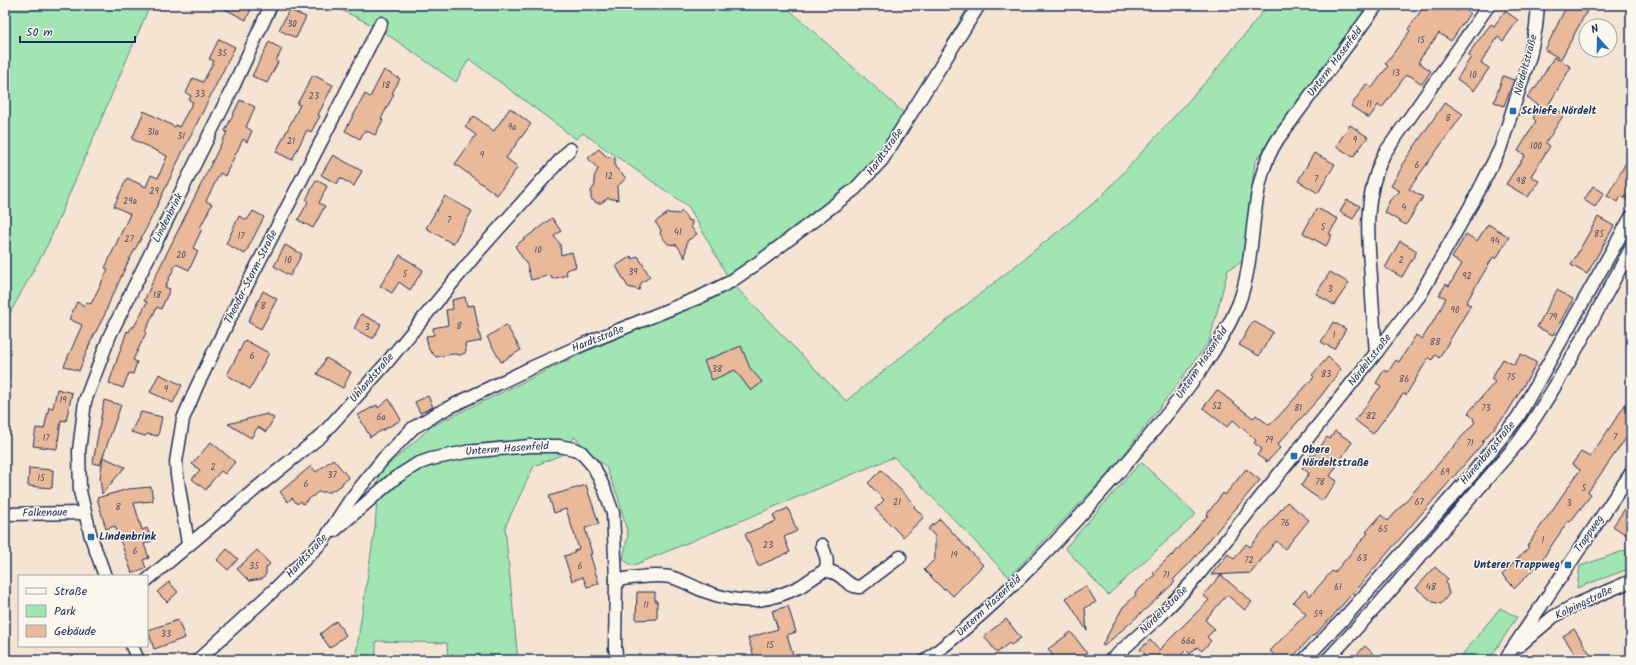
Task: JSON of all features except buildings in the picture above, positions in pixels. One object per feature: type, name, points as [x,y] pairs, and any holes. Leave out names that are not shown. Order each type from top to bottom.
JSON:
[{"type":"street","name":"Lindenbrink","points":[[104,575],[84,512],[80,491],[79,451],[85,401],[99,360],[110,335],[230,94],[271,5]]},
{"type":"street","name":"Hardtstraße","points":[[198,660],[275,589],[324,540],[350,500],[383,458],[414,428],[466,398],[584,344],[700,297],[730,282],[768,256],[855,189],[882,160],[979,5]]},
{"type":"street","name":"Unterm Hasenfeld","points":[[926,660],[961,632],[1003,594],[1081,516],[1166,415],[1204,365],[1227,327],[1242,294],[1247,273],[1261,179],[1268,154],[1377,5]]},
{"type":"street","points":[[1376,353],[1367,232],[1368,208],[1378,168],[1384,154],[1489,5]]},
{"type":"street","name":"Nördeltstraße","points":[[1111,660],[1161,615],[1191,583],[1376,353],[1408,311],[1433,274],[1500,149],[1530,56],[1536,27],[1538,5]]},
{"type":"street","name":"Theodor-Storm-Straße","points":[[188,544],[177,475],[177,455],[183,419],[197,386],[232,314],[381,23]]},
{"type":"street","name":"Uhlandstraße","points":[[148,579],[188,544],[321,436],[384,366],[477,253],[570,149]]},
{"type":"street","name":"Hünenburgstraße","points":[[1304,660],[1346,616],[1468,478],[1514,422],[1526,404],[1631,217]]},
{"type":"street","name":"Hünenburgstraße","points":[[1327,660],[1379,604],[1505,458],[1536,418],[1631,248]]},
{"type":"street","name":"Unterm Hasenfeld","points":[[324,540],[395,478],[417,464],[438,457],[466,452],[536,446],[559,446],[574,449],[587,458],[594,467],[611,507],[614,524],[616,580],[616,660]]},
{"type":"street","name":"Trappweg","points":[[1506,657],[1631,473]]},
{"type":"street","name":"Falkenaue","points":[[5,514],[84,512]]},
{"type":"street","points":[[616,580],[655,576],[671,577],[704,592],[735,600],[756,601],[778,596],[802,585],[824,571],[827,562],[822,545]]},
{"type":"street","points":[[824,571],[835,572],[853,586],[860,587],[900,557]]},
{"type":"street","name":"Kolpingstraße","points":[[1506,657],[1553,617],[1573,606],[1631,581]]},
{"type":"street","points":[[132,647],[138,660]]},
{"type":"green space","points":[[5,5],[150,5],[48,244],[5,322]]},
{"type":"green space","points":[[331,5],[784,5],[905,114],[969,5],[985,5],[870,164],[840,194],[730,281],[689,207],[583,133],[576,139],[469,59],[456,82],[378,28]]},
{"type":"green space","points":[[1268,5],[1370,5],[1255,162],[1243,261],[1228,270],[1209,342],[1113,469],[1009,577],[894,457],[632,566],[623,559],[628,535],[618,497],[606,467],[574,437],[566,453],[534,466],[505,527],[518,660],[448,660],[447,643],[376,641],[376,660],[355,660],[375,527],[379,473],[432,426],[587,351],[728,291],[730,281],[846,401],[1100,198],[1212,75]]},
{"type":"green space","points":[[1141,462],[1196,514],[1108,595],[1065,548]]},
{"type":"green space","points":[[1631,546],[1631,568],[1577,588],[1580,566],[1629,549]]},
{"type":"green space","points":[[1500,608],[1517,617],[1489,660],[1458,660]]},
{"type":"place","name":"Schiefe Nördelt","points":[[1513,111]]},
{"type":"place","name":"Obere Nördeltstraße","points":[[1294,456]]},
{"type":"place","name":"Lindenbrink","points":[[91,537]]},
{"type":"place","name":"Unterer Trappweg","points":[[1568,565]]}]
